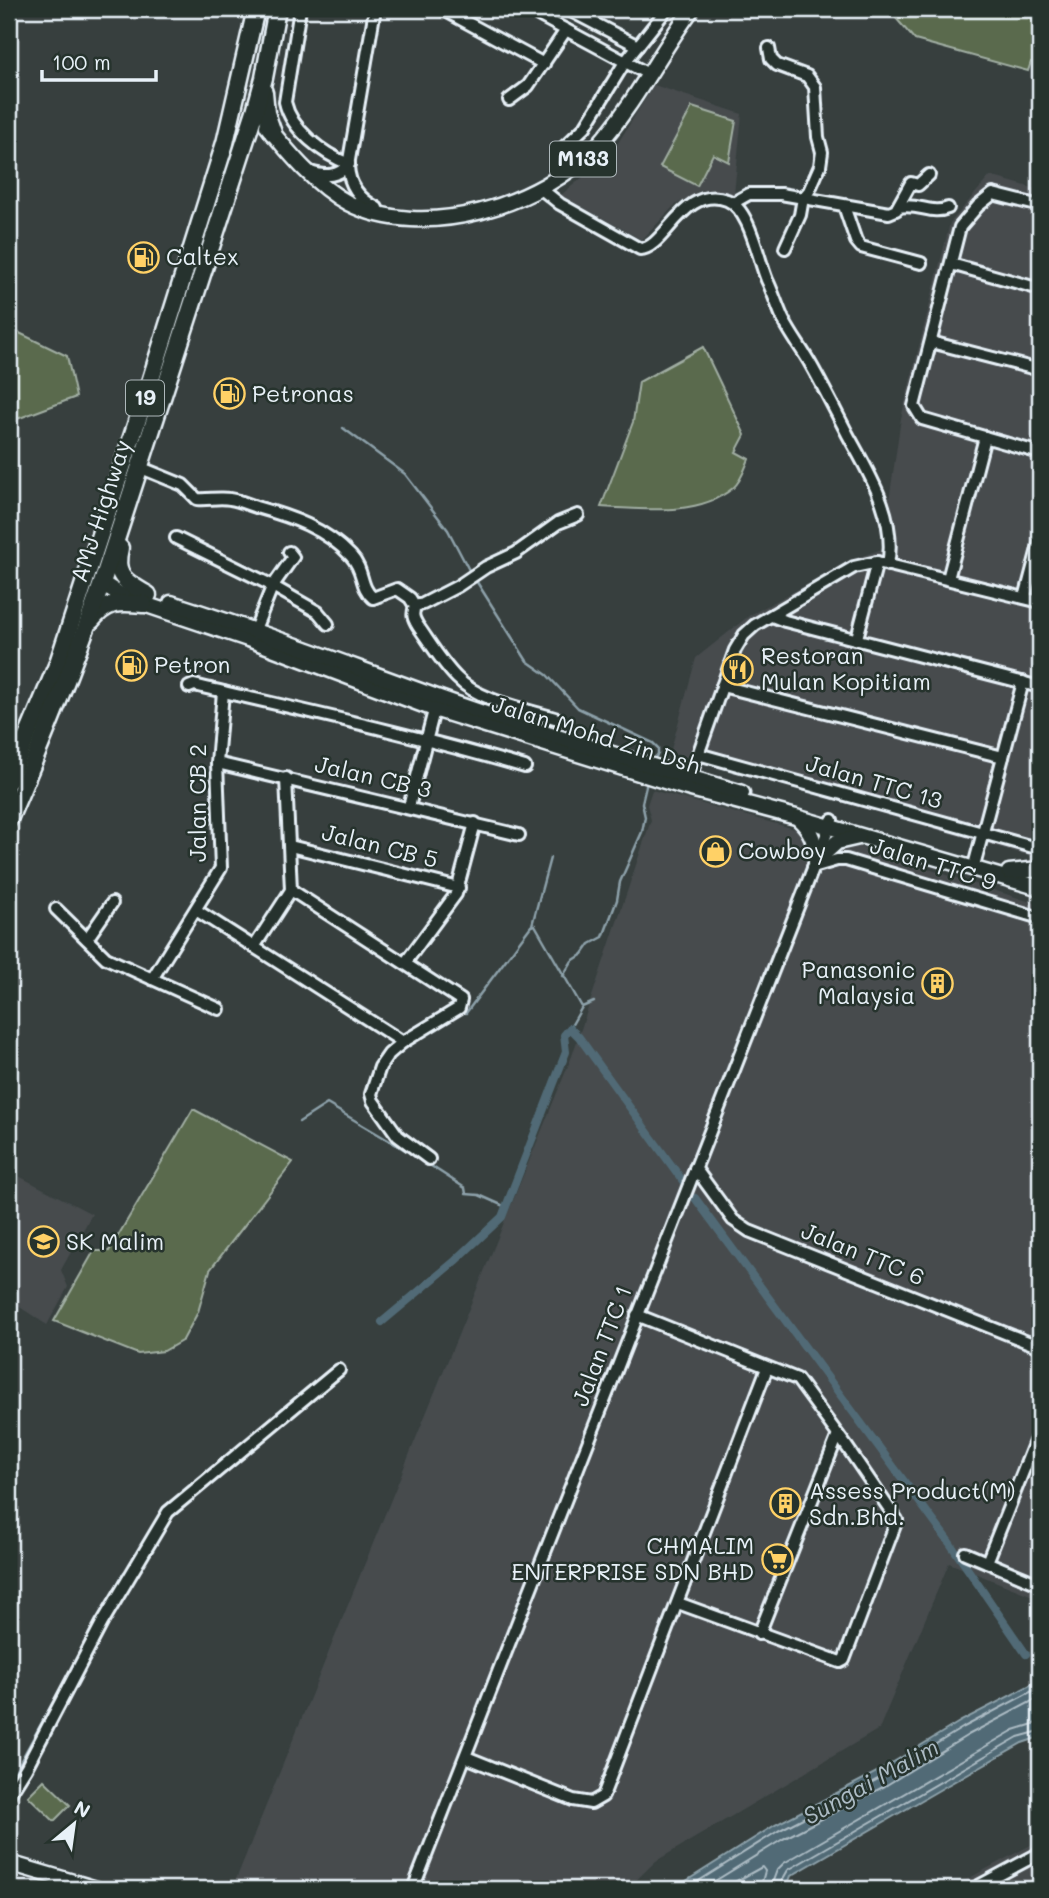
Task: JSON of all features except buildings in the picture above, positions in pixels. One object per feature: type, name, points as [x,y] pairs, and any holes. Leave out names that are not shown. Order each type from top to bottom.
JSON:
[{"type":"highway","name":"AMJ Highway","points":[[9,780],[58,663],[150,382],[225,143],[256,9]]},
{"type":"highway","points":[[225,143],[237,124],[255,111],[249,102],[248,91],[266,9]]},
{"type":"highway","name":"AMJ Highway","points":[[9,819],[51,723],[102,583],[255,111],[277,9]]},
{"type":"highway","points":[[268,58],[264,93],[273,133]]},
{"type":"highway","points":[[246,139],[254,131],[262,129],[273,133]]},
{"type":"highway","points":[[125,511],[126,521],[117,566],[124,579],[146,600]]},
{"type":"highway","points":[[41,705],[49,697],[55,683],[85,598],[92,588],[102,583],[96,567],[104,534],[104,517]]},
{"type":"highway","points":[[88,624],[104,607],[111,604],[146,600]]},
{"type":"main road","name":"M133","points":[[255,111],[309,172],[334,194],[355,206],[379,215],[411,220],[468,214],[540,188],[568,170],[596,146],[692,9]]},
{"type":"main road","name":"Jalan Mohd Zin Dsh","points":[[102,583],[253,635],[436,703],[796,817],[831,823],[864,837],[1040,888]]},
{"type":"main road","name":"Jalan Mohd Zin Dsh","points":[[689,783],[1040,881]]},
{"type":"main road","points":[[796,817],[813,836],[814,864]]},
{"type":"main road","points":[[814,864],[837,842],[864,837]]},
{"type":"main road","points":[[1009,872],[1040,869]]},
{"type":"main road","points":[[9,1863],[97,1889]]},
{"type":"street","points":[[300,9],[285,102],[287,111],[295,124],[328,155],[349,164]]},
{"type":"street","points":[[375,9],[349,164],[350,181],[363,200],[377,209],[400,214],[411,220]]},
{"type":"street","points":[[442,9],[544,64]]},
{"type":"street","points":[[527,9],[648,74]]},
{"type":"street","points":[[568,9],[638,46]]},
{"type":"street","points":[[559,152],[585,127],[625,62],[667,9]]},
{"type":"street","points":[[509,100],[523,91],[566,30]]},
{"type":"street","points":[[769,48],[777,65],[807,76],[815,86],[818,137],[822,152],[820,166],[803,198],[800,215],[785,248]]},
{"type":"street","points":[[309,172],[323,176],[336,175],[349,164]]},
{"type":"street","points":[[898,207],[911,183],[918,185],[929,175]]},
{"type":"street","points":[[540,188],[560,204],[640,249],[646,249],[653,244],[671,222],[693,205],[717,198],[733,203],[752,235],[762,269],[782,317],[878,489],[889,532],[891,549],[888,565]]},
{"type":"street","points":[[733,203],[749,194],[781,194],[889,213],[898,207],[911,205],[941,211],[948,208]]},
{"type":"street","points":[[1040,206],[993,194],[978,206],[960,228],[914,406],[922,419],[1040,453]]},
{"type":"street","points":[[844,206],[860,247],[920,264]]},
{"type":"street","points":[[951,264],[1040,289]]},
{"type":"street","points":[[931,342],[1040,370]]},
{"type":"street","points":[[948,579],[985,437]]},
{"type":"street","points":[[139,467],[183,485],[197,499],[232,499],[313,526],[360,566],[363,586],[373,598],[397,589],[410,598],[415,606],[413,618],[418,626],[456,678],[467,687],[493,700],[558,719]]},
{"type":"street","points":[[415,606],[458,586],[486,567],[516,553],[558,523],[578,515]]},
{"type":"street","points":[[176,538],[317,612],[328,624]]},
{"type":"street","points":[[1025,598],[1040,541]]},
{"type":"street","points":[[253,635],[272,587],[293,557],[289,552]]},
{"type":"street","points":[[857,638],[877,562]]},
{"type":"street","points":[[689,783],[735,650],[744,635],[755,625],[854,567],[877,562],[1040,602]]},
{"type":"street","points":[[772,616],[1040,687]]},
{"type":"street","points":[[975,862],[1023,682]]},
{"type":"street","points":[[189,687],[194,685],[425,738],[524,767]]},
{"type":"street","points":[[722,686],[1003,757]]},
{"type":"street","name":"Jalan CB 2","points":[[152,979],[219,875],[223,860],[217,762],[223,692]]},
{"type":"street","points":[[409,807],[436,703]]},
{"type":"street","name":"Jalan TTC 13","points":[[698,754],[1040,849]]},
{"type":"street","name":"Jalan CB 3","points":[[217,762],[519,835]]},
{"type":"street","points":[[254,947],[291,890],[286,778]]},
{"type":"street","points":[[405,963],[458,888],[475,823]]},
{"type":"street","name":"Jalan TTC 1","points":[[413,1889],[831,823]]},
{"type":"street","name":"Jalan CB 5","points":[[290,846],[458,888]]},
{"type":"street","name":"Jalan TTC 9","points":[[814,864],[846,860],[1040,918]]},
{"type":"street","points":[[291,890],[459,997],[459,1008],[403,1042],[389,1054],[380,1067],[371,1098],[398,1136],[429,1159]]},
{"type":"street","points":[[87,939],[112,903]]},
{"type":"street","points":[[56,909],[106,958],[219,1009]]},
{"type":"street","points":[[196,910],[403,1042]]},
{"type":"street","name":"Jalan TTC 6","points":[[695,1168],[733,1220],[750,1231],[1040,1347]]},
{"type":"street","points":[[637,1315],[797,1379],[897,1520],[841,1662],[678,1602]]},
{"type":"street","points":[[466,1757],[572,1800],[591,1804],[603,1796],[767,1368]]},
{"type":"street","points":[[9,1795],[26,1768],[102,1623],[168,1512],[339,1370]]},
{"type":"street","points":[[987,1562],[1040,1429]]},
{"type":"street","points":[[759,1634],[838,1435]]},
{"type":"street","points":[[965,1553],[1034,1582]]},
{"type":"street","points":[[973,1889],[1040,1853]]},
{"type":"shaded area","points":[[654,85],[742,114],[734,194],[701,190],[674,206],[642,240],[561,195],[611,154]]},
{"type":"shaded area","points":[[990,176],[1040,190],[1040,859],[670,753],[696,658],[750,615],[859,557],[882,549],[901,418],[950,223]]},
{"type":"shaded area","points":[[652,790],[857,846],[1040,905],[1040,1599],[949,1563],[879,1729],[656,1861],[627,1889],[232,1889],[572,1056],[651,820],[647,805]]},
{"type":"shaded area","name":"SK Malim","points":[[9,1171],[92,1214],[61,1270],[68,1287],[47,1325],[9,1300]]},
{"type":"shaded area","points":[[1040,1840],[1040,1889],[949,1889]]},
{"type":"green space","points":[[888,9],[1040,9],[1040,65],[1031,62],[1028,71],[915,40]]},
{"type":"green space","points":[[692,107],[736,121],[729,162],[713,154],[697,186],[660,167]]},
{"type":"green space","points":[[9,328],[67,356],[76,397],[9,422]]},
{"type":"green space","points":[[703,347],[745,435],[736,452],[749,459],[738,482],[719,497],[687,507],[652,510],[601,507],[633,422],[639,382]]},
{"type":"green space","points":[[193,1109],[293,1162],[210,1270],[198,1312],[183,1340],[164,1351],[138,1354],[54,1321],[94,1251],[109,1251]]},
{"type":"green space","points":[[44,1780],[70,1805],[54,1821],[28,1796]]},
{"type":"water","name":"Sungai Malim","points":[[1040,1680],[1040,1737],[1022,1743],[791,1876],[787,1886],[782,1889],[677,1889],[775,1825],[877,1772],[961,1721]]},
{"type":"waterway","points":[[343,428],[405,474],[448,530],[470,572]]},
{"type":"waterway","points":[[475,579],[527,661],[547,675],[578,708],[653,743],[658,748],[654,759]]},
{"type":"waterway","points":[[563,976],[572,961],[583,954],[590,944],[603,937],[617,900],[620,882],[642,832],[645,817],[642,803],[646,786]]},
{"type":"waterway","points":[[532,925],[550,858]]},
{"type":"waterway","points":[[466,1013],[531,926],[535,925],[582,1007],[570,1028]]},
{"type":"waterway","points":[[582,1007],[594,1002]]},
{"type":"waterway","points":[[382,1322],[455,1261],[502,1217],[566,1052],[564,1035],[570,1028],[685,1184]]},
{"type":"waterway","points":[[299,1122],[327,1104],[422,1160]]},
{"type":"waterway","points":[[428,1164],[465,1188],[466,1194],[479,1195],[506,1207]]},
{"type":"waterway","points":[[695,1198],[949,1542],[1026,1654]]},
{"type":"waterway","points":[[100,1617],[124,1572]]},
{"type":"waterway","points":[[9,1782],[95,1626]]},
{"type":"place","name":"Caltex","points":[[143,257]]},
{"type":"place","name":"Petronas","points":[[229,394]]},
{"type":"place","name":"Petron","points":[[131,665]]},
{"type":"place","name":"Restoran Mulan Kopitiam","points":[[738,669]]},
{"type":"place","name":"Cowboy","points":[[715,851]]},
{"type":"place","name":"Panasonic Malaysia","points":[[938,983]]},
{"type":"place","name":"SK Malim","points":[[43,1242]]},
{"type":"place","name":"Assess Product(M) Sdn.Bhd.","points":[[786,1504]]},
{"type":"place","name":"CHMALIM ENTERPRISE SDN BHD","points":[[777,1559]]}]
